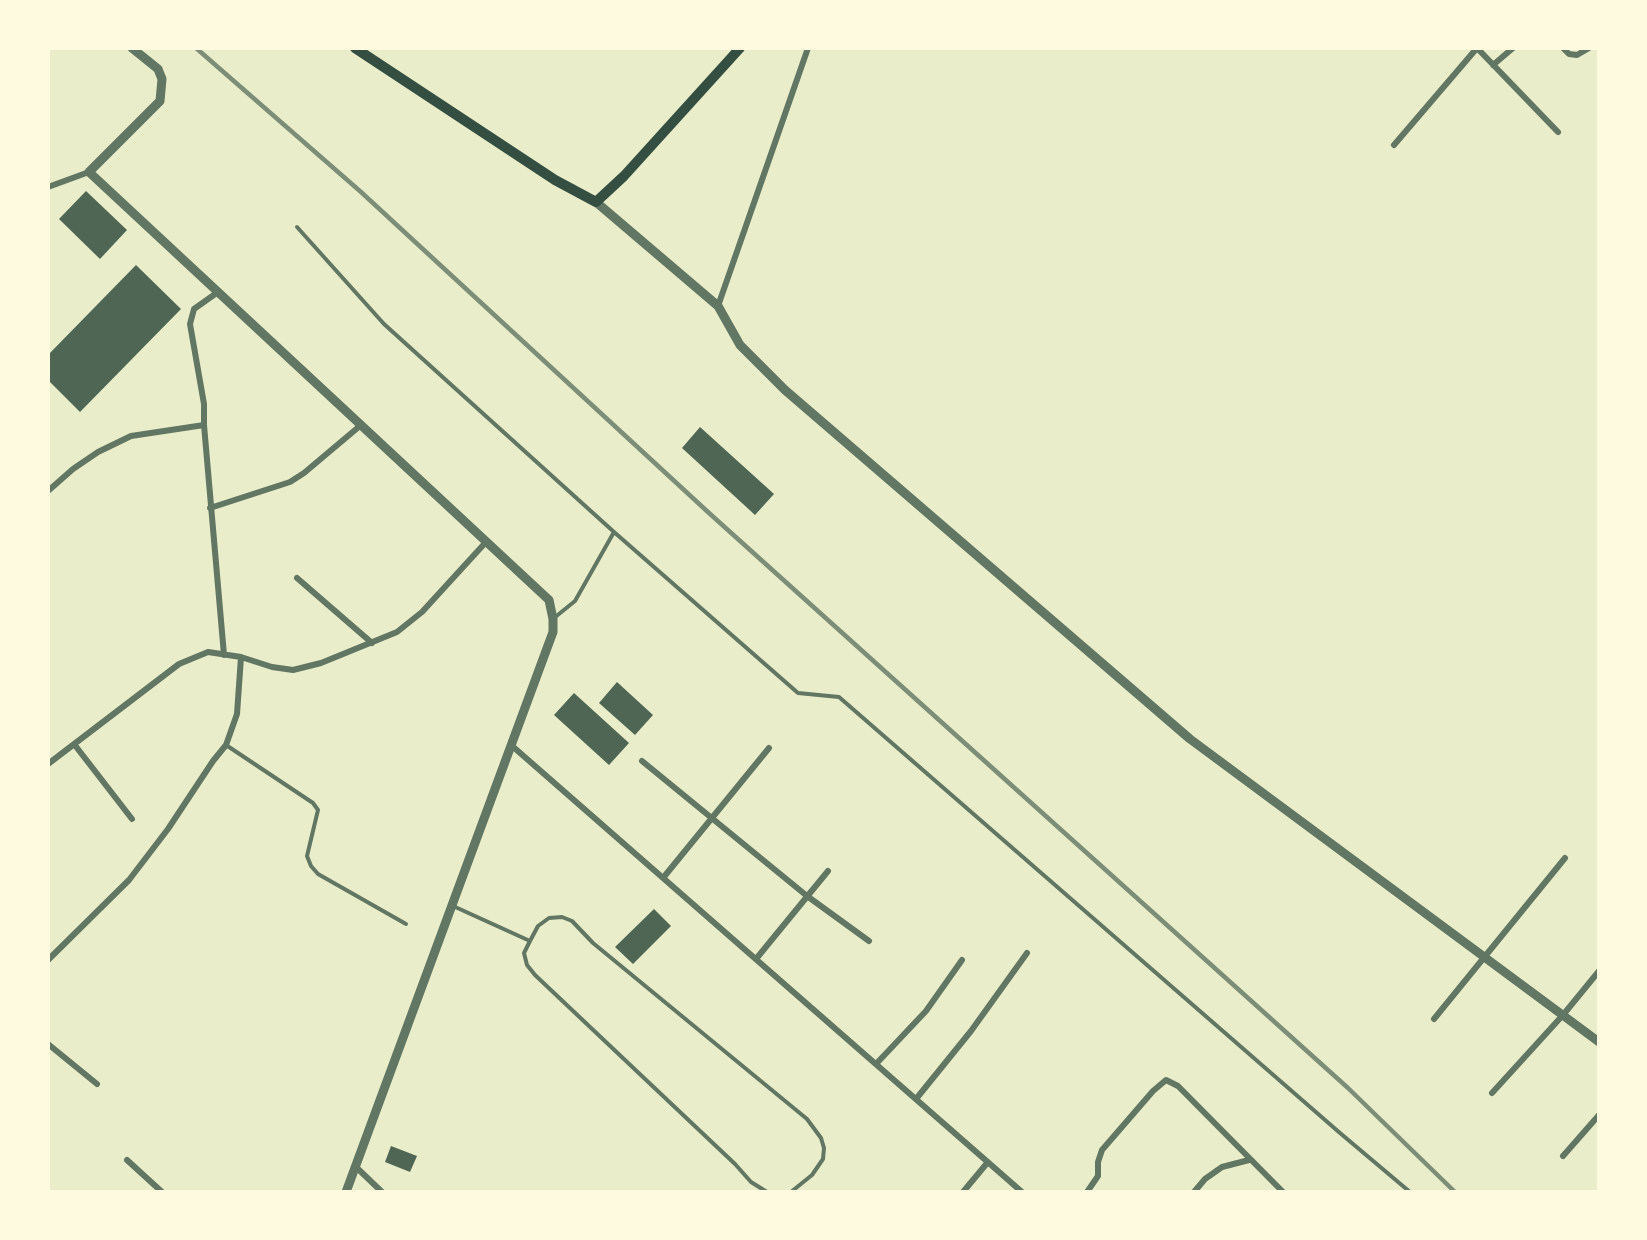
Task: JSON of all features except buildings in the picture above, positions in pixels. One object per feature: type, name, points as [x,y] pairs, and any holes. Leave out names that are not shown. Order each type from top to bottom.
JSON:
[{"type":"main road","points":[[355,48],[555,180],[596,202],[624,176],[740,48]]},
{"type":"street","points":[[48,187],[89,172],[160,101],[162,79],[158,69],[132,48]]},
{"type":"street","points":[[718,306],[808,48]]},
{"type":"street","points":[[1395,145],[1477,48],[1558,132]]},
{"type":"street","points":[[1493,65],[1513,48]]},
{"type":"street","points":[[1563,48],[1569,54],[1577,55],[1589,48]]},
{"type":"street","points":[[89,172],[549,600],[554,632],[346,1192]]},
{"type":"street","points":[[596,202],[718,306],[740,345],[785,390],[1181,731],[1599,1042]]},
{"type":"street","points":[[218,292],[194,309],[190,324],[204,404],[210,508],[224,655]]},
{"type":"street","points":[[48,491],[73,469],[98,452],[131,436],[204,425]]},
{"type":"street","points":[[210,508],[290,482],[361,425]]},
{"type":"street","points":[[49,761],[179,664],[208,652],[241,657],[272,667],[293,670],[321,663],[397,632],[422,612],[486,542]]},
{"type":"street","points":[[297,578],[372,643]]},
{"type":"street","points":[[48,960],[129,880],[168,829],[226,745],[237,714],[241,657]]},
{"type":"street","points":[[74,744],[132,819]]},
{"type":"street","points":[[511,745],[1022,1192]]},
{"type":"street","points":[[663,878],[769,748]]},
{"type":"street","points":[[642,761],[807,896],[869,941]]},
{"type":"street","points":[[1434,1019],[1565,858]]},
{"type":"street","points":[[756,959],[828,871]]},
{"type":"street","points":[[916,1099],[972,1031],[1027,953]]},
{"type":"street","points":[[876,1064],[926,1011],[962,960]]},
{"type":"street","points":[[1492,1093],[1563,1015],[1599,971]]},
{"type":"street","points":[[48,1044],[98,1084]]},
{"type":"street","points":[[1087,1192],[1098,1176],[1098,1161],[1102,1150],[1153,1091],[1166,1080],[1178,1086],[1283,1192]]},
{"type":"street","points":[[1563,1156],[1599,1115]]},
{"type":"street","points":[[127,1160],[162,1192]]},
{"type":"street","points":[[1194,1192],[1205,1179],[1222,1167],[1249,1160]]},
{"type":"street","points":[[963,1192],[988,1162]]},
{"type":"street","points":[[356,1167],[382,1192]]},
{"type":"lane","points":[[297,227],[384,324],[614,532],[798,693],[839,697],[1410,1192]]},
{"type":"lane","points":[[553,619],[575,601],[614,532]]},
{"type":"lane","points":[[226,745],[313,803],[318,810],[307,856],[311,867],[318,874],[406,924]]},
{"type":"lane","points":[[452,905],[530,941]]},
{"type":"lane","points":[[766,1192],[751,1182],[735,1164],[535,975],[527,965],[524,953],[538,926],[549,918],[562,917],[572,921],[593,943],[807,1119],[821,1138],[824,1148],[823,1159],[812,1175],[791,1192]]},
{"type":"railway","points":[[196,48],[361,192],[709,513],[1348,1088],[1455,1192]]}]
